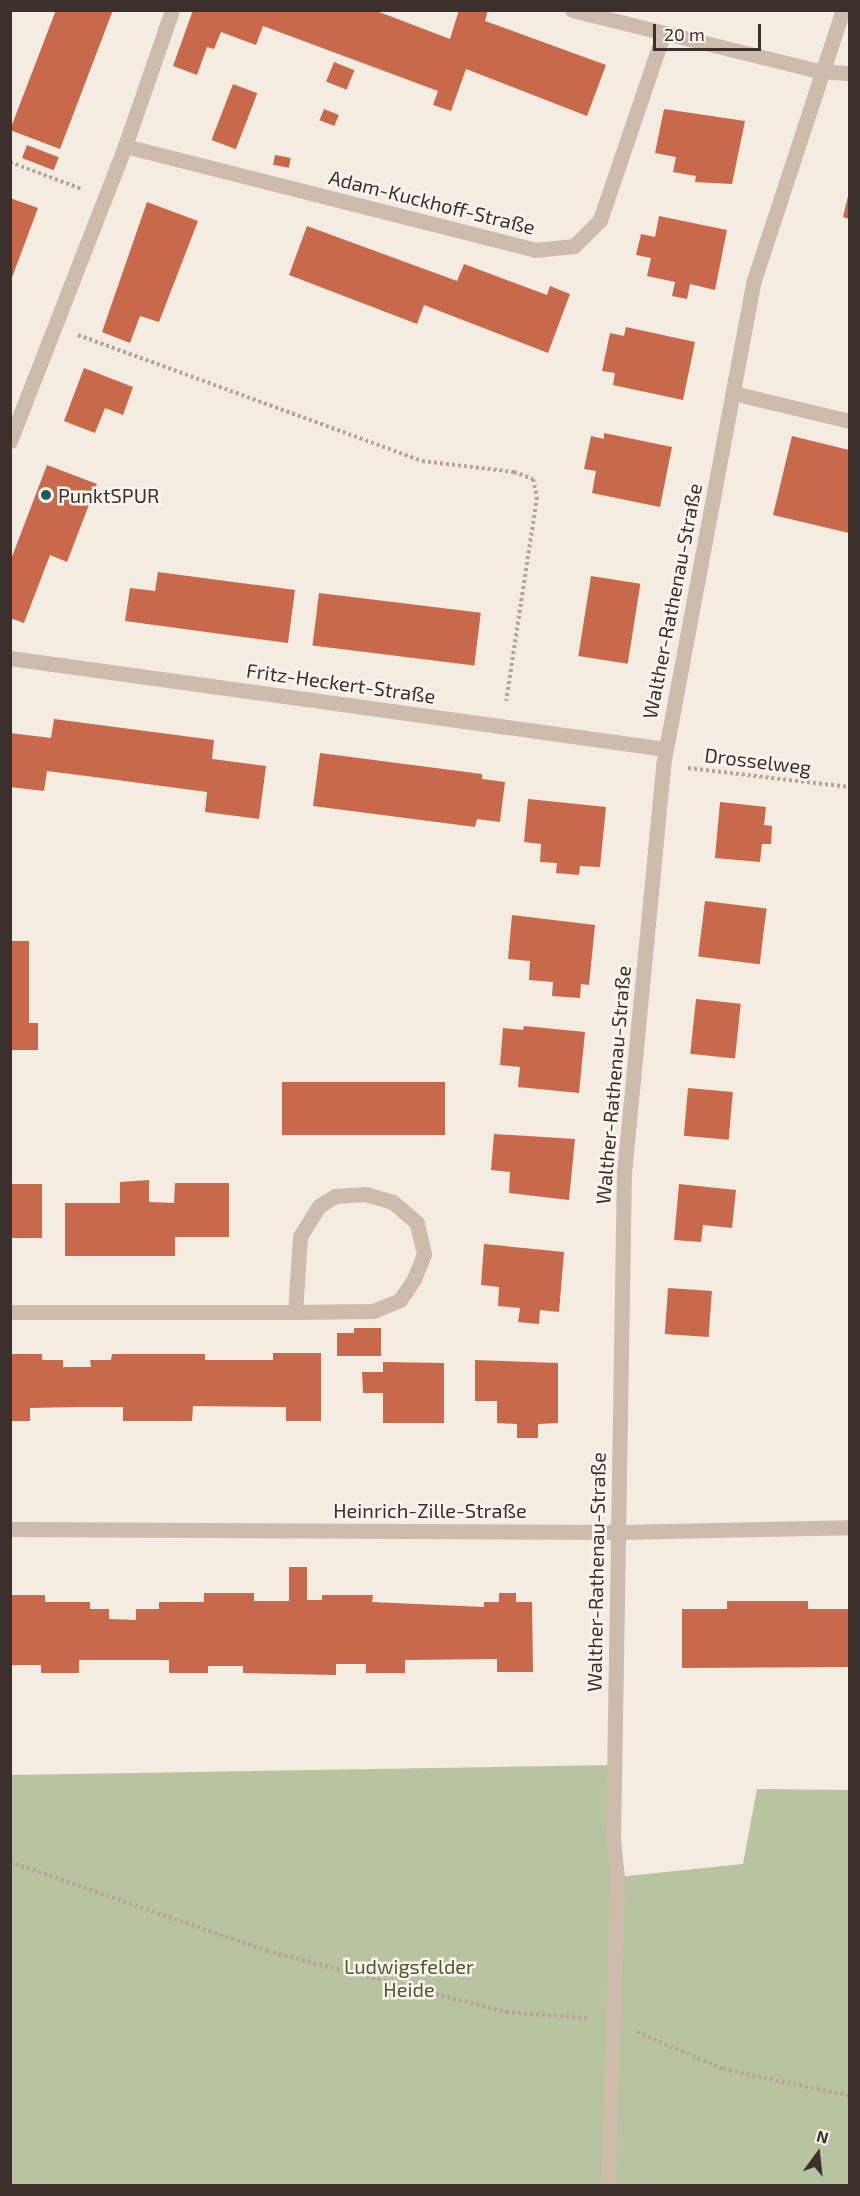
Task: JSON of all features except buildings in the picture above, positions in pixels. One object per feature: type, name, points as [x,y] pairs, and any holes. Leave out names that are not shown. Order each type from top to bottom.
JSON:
[{"type":"street","points":[[10,441],[125,146],[172,10]]},
{"type":"street","points":[[572,10],[663,35],[819,71],[849,73]]},
{"type":"street","name":"Walther-Rathenau-Straße","points":[[608,2186],[610,2020],[617,1877],[613,1840],[624,1173],[663,765],[753,283],[819,71],[843,10]]},
{"type":"street","name":"Adam-Kuckhoff-Straße","points":[[125,146],[535,250],[574,246],[600,220],[663,35]]},
{"type":"street","points":[[733,393],[849,421]]},
{"type":"street","name":"Fritz-Heckert-Straße","points":[[10,658],[666,749]]},
{"type":"street","points":[[10,1312],[295,1312],[374,1311],[400,1300],[424,1254],[417,1223],[393,1202],[365,1194],[335,1196],[320,1206],[300,1237],[295,1312]]},
{"type":"street","name":"Heinrich-Zille-Straße","points":[[10,1529],[618,1533],[849,1527]]},
{"type":"path","points":[[10,162],[105,198]]},
{"type":"path","points":[[55,326],[422,461],[514,472],[533,479],[537,497],[502,726]]},
{"type":"path","name":"Drosselweg","points":[[663,765],[849,787]]},
{"type":"path","points":[[10,1862],[267,1951],[506,2012],[610,2020],[723,2069],[849,2096]]},
{"type":"green space","name":"Ludwigsfelder Heide","points":[[614,1765],[617,1877],[743,1864],[757,1789],[849,1790],[849,2185],[11,2185],[10,1775]]},
{"type":"place","name":"PunktSPUR","points":[[46,495]]}]
